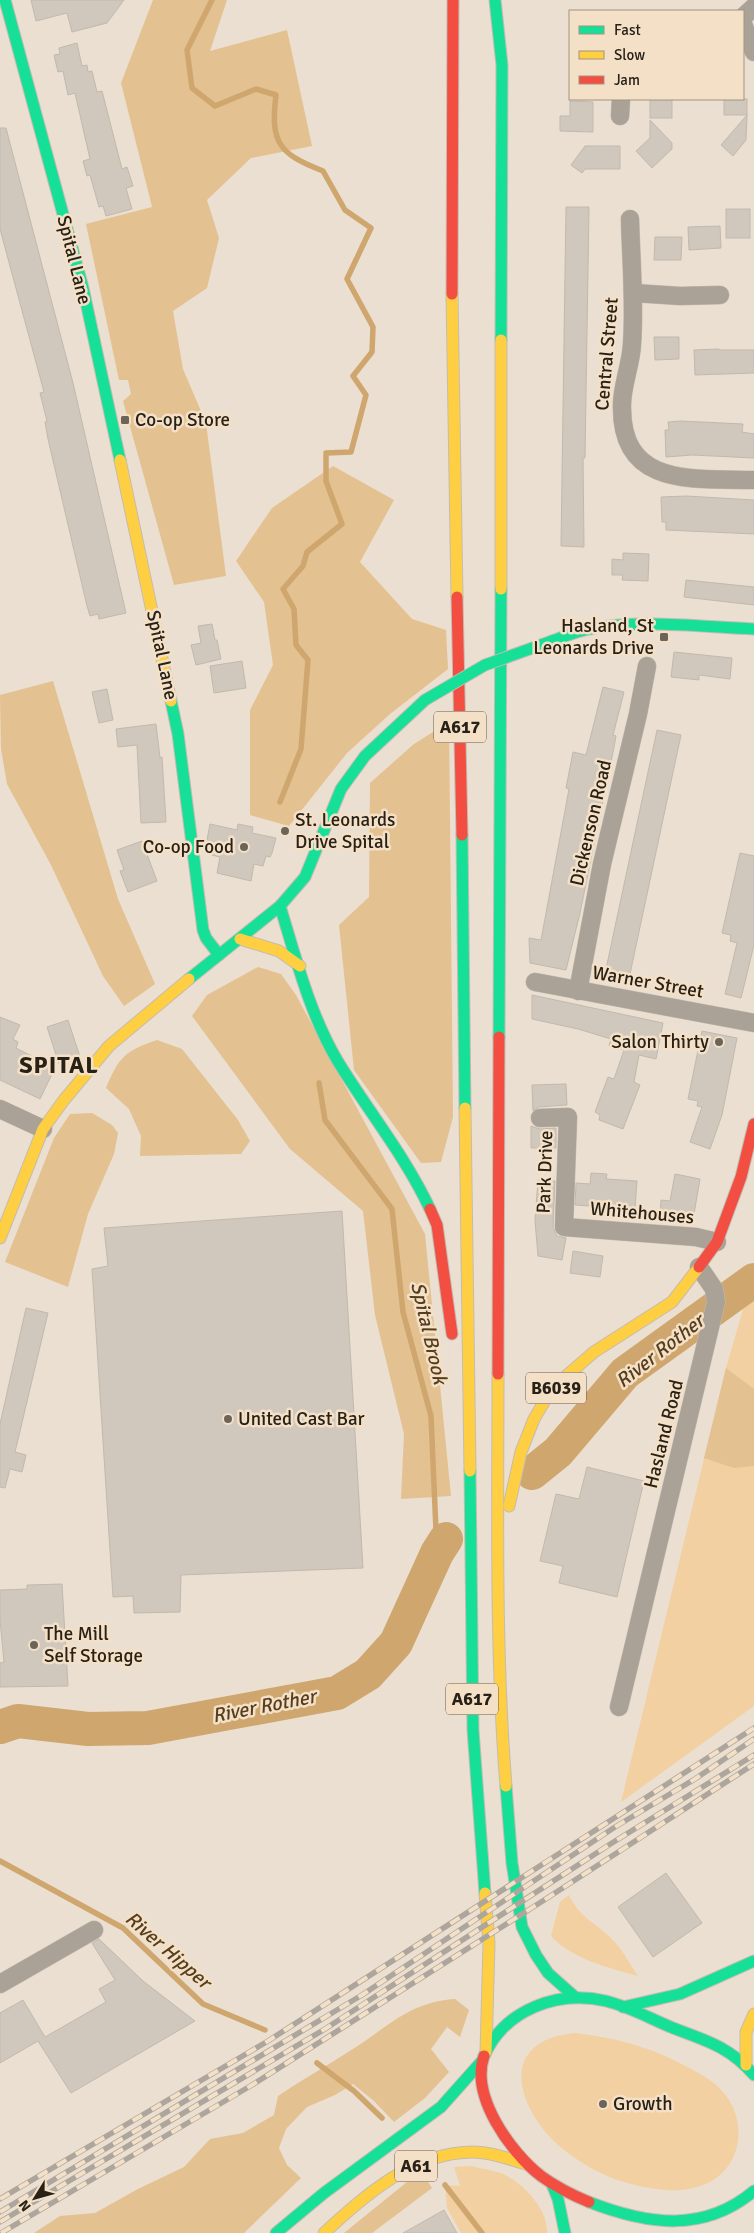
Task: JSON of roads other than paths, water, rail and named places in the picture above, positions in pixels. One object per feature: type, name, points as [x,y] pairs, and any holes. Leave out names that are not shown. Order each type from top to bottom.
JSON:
[{"type":"main road","name":"Spital Lane","points":[[5,0],[83,288],[178,734],[203,930],[206,938],[218,955]]},
{"type":"main road","name":"A617","points":[[454,0],[452,314],[461,769],[473,1730],[489,1943],[484,2057]]},
{"type":"main road","name":"A617","points":[[495,0],[502,65],[498,1530],[502,1735],[512,1863],[522,1927],[536,1955],[548,1973],[575,1997]]},
{"type":"main road","points":[[0,1238],[43,1129],[64,1100],[109,1046],[280,906],[304,877],[346,782],[364,756],[425,700],[485,665],[588,629],[666,624],[754,629]]},
{"type":"main road","points":[[280,906],[313,1011],[337,1059],[415,1177],[437,1225],[454,1349]]},
{"type":"main road","points":[[240,939],[280,950],[290,956],[300,966]]},
{"type":"main road","name":"B6039","points":[[498,1530],[514,1495],[520,1456],[540,1409],[559,1384],[581,1364],[616,1338],[645,1322],[668,1305],[699,1268],[717,1242],[741,1177],[754,1124]]},
{"type":"main road","points":[[457,1368],[469,1454]]},
{"type":"main road","points":[[623,2007],[680,1994],[754,1961]]},
{"type":"main road","points":[[754,2075],[746,2065],[710,2041],[623,2007],[600,2000],[575,1997],[556,1999],[525,2010],[499,2032],[484,2057],[483,2086],[490,2107],[512,2147],[526,2164],[552,2184],[593,2204],[653,2224],[679,2226],[705,2223],[733,2210],[754,2191]]},
{"type":"main road","points":[[746,2065],[744,2046],[747,2029],[754,2014]]},
{"type":"main road","name":"A61","points":[[276,2233],[324,2192],[441,2107],[484,2057]]},
{"type":"main road","name":"A61","points":[[324,2233],[355,2206],[412,2167],[441,2156],[472,2152],[498,2155],[526,2164]]},
{"type":"main road","points":[[552,2184],[558,2199],[565,2233]]},
{"type":"main road","points":[[659,2233],[679,2226]]},
{"type":"street","points":[[744,16],[754,7]]},
{"type":"street","points":[[744,27],[754,52]]},
{"type":"street","name":"Central Street","points":[[630,219],[634,293],[632,346],[622,406],[623,432],[632,452],[653,470],[680,478],[754,480]]},
{"type":"street","points":[[634,293],[680,296],[720,295]]},
{"type":"street","name":"Dickenson Road","points":[[578,992],[600,873],[648,666]]},
{"type":"street","name":"Warner Street","points":[[535,982],[578,992],[754,1023]]},
{"type":"street","points":[[0,1108],[43,1129]]},
{"type":"street","name":"Park Drive","points":[[540,1118],[568,1117],[564,1227]]},
{"type":"street","name":"Whitehouses","points":[[564,1227],[696,1237],[717,1242]]},
{"type":"street","name":"Hasland Road","points":[[619,1707],[716,1302],[714,1289],[699,1268]]},
{"type":"street","points":[[0,1984],[94,1930]]},
{"type":"waterway","name":"Spital Brook","points":[[212,0],[187,50],[192,88],[215,106],[256,89],[276,95],[275,125],[281,145],[296,159],[323,171],[345,210],[371,228],[347,279],[373,327],[372,352],[353,376],[366,395],[351,452],[326,453],[326,481],[342,524],[307,552],[303,566],[283,589],[294,609],[296,645],[308,660],[301,749],[280,802]]},
{"type":"waterway","name":"Spital Brook","points":[[319,1083],[325,1120],[392,1209],[403,1312],[431,1416],[437,1553]]},
{"type":"waterway","name":"River Rother","points":[[532,1473],[558,1452],[625,1373],[754,1280]]},
{"type":"waterway","name":"River Rother","points":[[0,1727],[18,1721],[88,1729],[148,1728],[337,1693],[368,1674],[396,1643],[437,1553],[446,1539]]},
{"type":"waterway","name":"River Hipper","points":[[0,1861],[123,1928],[203,2004],[265,2030]]},
{"type":"waterway","name":"River Hipper","points":[[317,2063],[354,2091],[382,2118]]},
{"type":"waterway","name":"River Hipper","points":[[445,2185],[482,2233]]},
{"type":"railway","points":[[0,2199],[268,2041],[754,1728]]},
{"type":"railway","points":[[0,2212],[362,1995],[615,1827],[695,1779],[754,1739]]},
{"type":"railway","points":[[0,2222],[325,2029],[612,1843],[754,1755]]},
{"type":"railway","points":[[1,2233],[252,2085],[538,1904],[754,1764]]},
{"type":"place","name":"Co-op Store","points":[[125,420]]},
{"type":"place","name":"Hasland, St Leonards Drive","points":[[664,637]]},
{"type":"place","name":"St. Leonards Drive Spital","points":[[285,831]]},
{"type":"place","name":"Co-op Food","points":[[244,847]]},
{"type":"place","name":"Salon Thirty","points":[[719,1042]]},
{"type":"place","name":"United Cast Bar","points":[[228,1419]]},
{"type":"place","name":"The Mill Self Storage","points":[[34,1645]]},
{"type":"place","name":"Growth","points":[[603,2104]]},
{"type":"district","name":"SPITAL","points":[[59,1065]]}]
